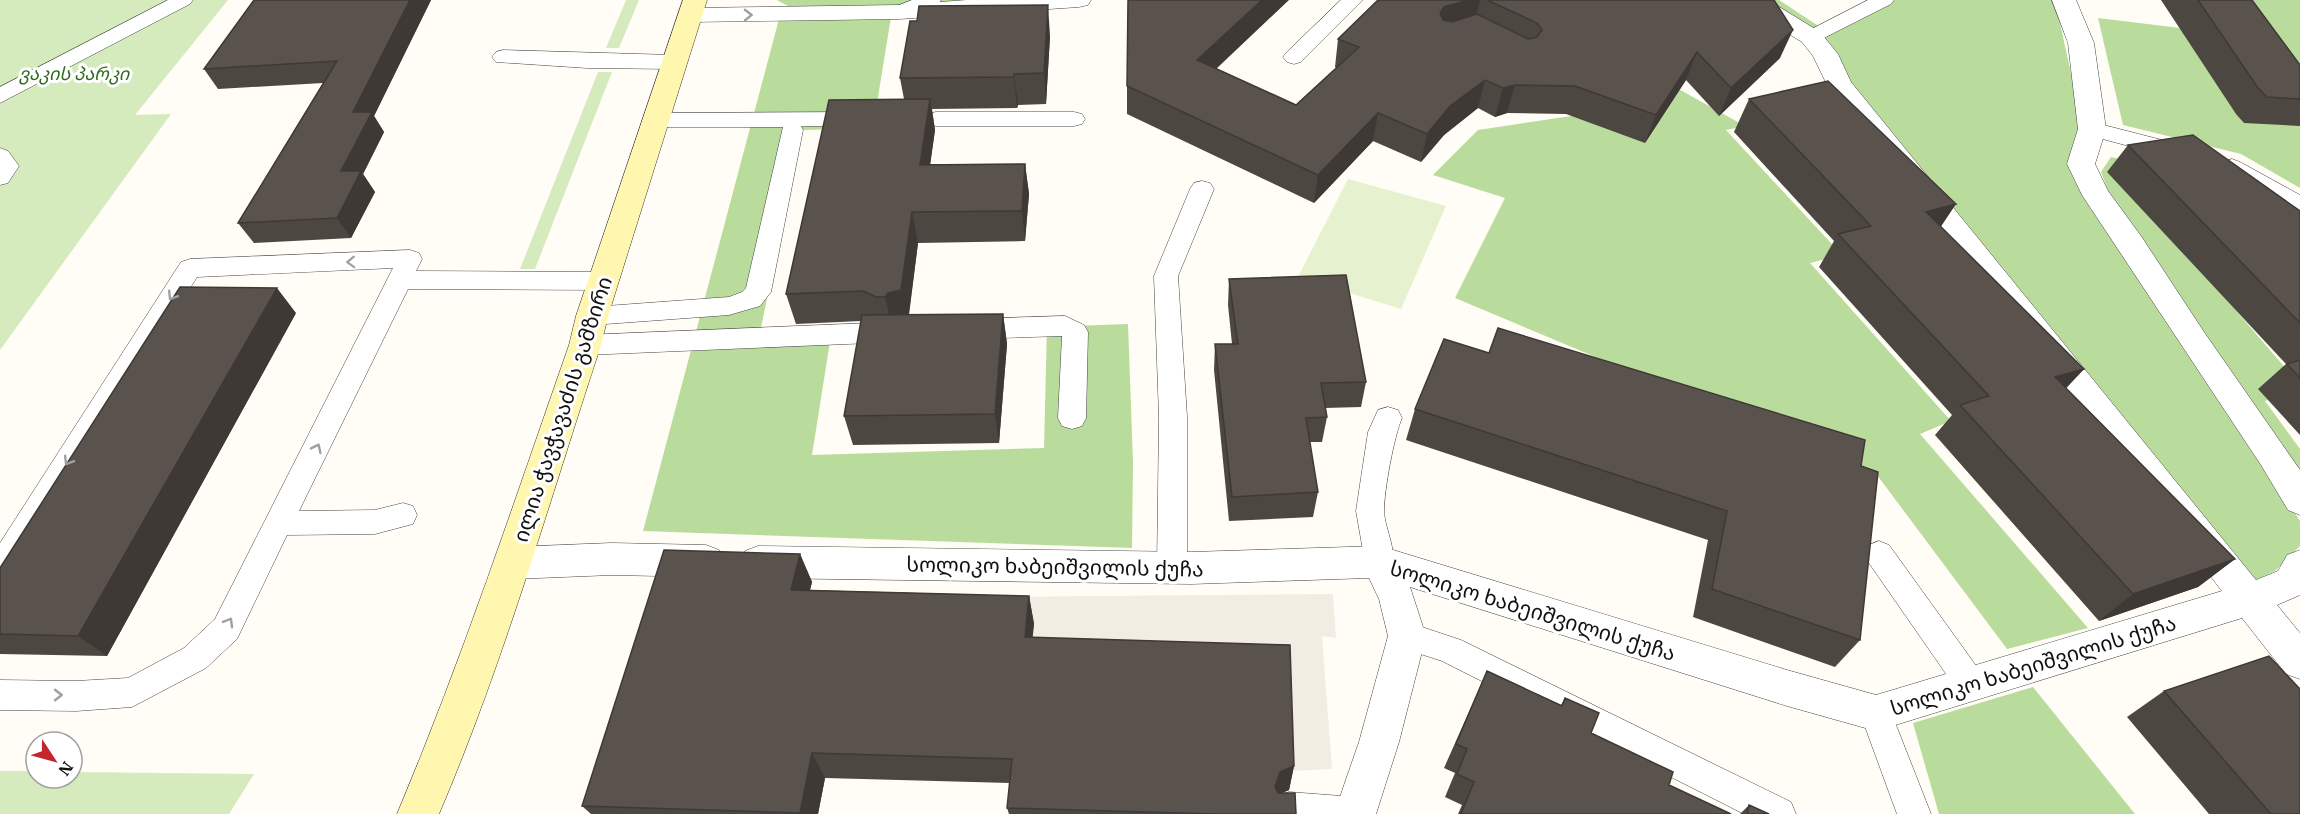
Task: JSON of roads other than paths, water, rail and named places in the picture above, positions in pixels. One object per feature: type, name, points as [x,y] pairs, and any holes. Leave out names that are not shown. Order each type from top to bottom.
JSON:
[{"type":"main road","name":"ილია ჭავჭავაძის გამზირი","points":[[418,814],[438,769],[513,563],[692,8]]},
{"type":"street","points":[[692,8],[899,12],[1079,0]]},
{"type":"street","points":[[1751,0],[1811,37],[1825,54],[1839,85],[2300,662]]},
{"type":"street","points":[[2064,0],[2081,43],[2092,129],[2081,164],[2096,195],[2131,243],[2193,340],[2273,454],[2300,500]]},
{"type":"street","name":"სოლიკო ხაბეიშვილის ქუჩა","points":[[513,563],[612,560],[1172,568],[1380,562],[1776,685],[1876,713],[2251,599],[2291,582],[2300,566]]},
{"type":"street","points":[[1355,814],[1378,742],[1407,636],[1397,599],[1380,562]]},
{"type":"lane","points":[[0,96],[183,0]]},
{"type":"lane","points":[[899,12],[931,0]]},
{"type":"lane","points":[[1294,57],[1353,0]]},
{"type":"lane","points":[[1811,37],[1884,0]]},
{"type":"lane","points":[[503,57],[673,62]]},
{"type":"lane","points":[[655,120],[880,119]]},
{"type":"lane","points":[[936,119],[1074,119]]},
{"type":"lane","points":[[2092,129],[2226,163],[2300,207]]},
{"type":"lane","points":[[588,331],[729,306],[751,299],[758,292],[792,130]]},
{"type":"lane","points":[[0,156],[8,166],[0,177]]},
{"type":"lane","points":[[1172,568],[1173,417],[1166,276],[1202,189]]},
{"type":"lane","points":[[0,568],[190,268],[410,259],[281,523],[226,629],[195,658],[132,692],[76,696],[0,695]]},
{"type":"lane","points":[[399,280],[603,281]]},
{"type":"lane","points":[[940,331],[1065,326],[1071,328],[1075,332],[1072,418]]},
{"type":"lane","points":[[588,331],[872,333]]},
{"type":"lane","points":[[1380,562],[1370,511],[1382,432],[1388,418]]},
{"type":"lane","points":[[281,523],[375,522],[403,515]]},
{"type":"lane","points":[[1879,554],[1971,684]]},
{"type":"lane","points":[[1407,636],[1450,650],[1779,814]]},
{"type":"lane","points":[[1876,713],[1914,814]]},
{"type":"lane","points":[[1289,809],[1355,814]]},
{"type":"park label","name":"ვაკის პარკი","points":[[74,73]]}]
